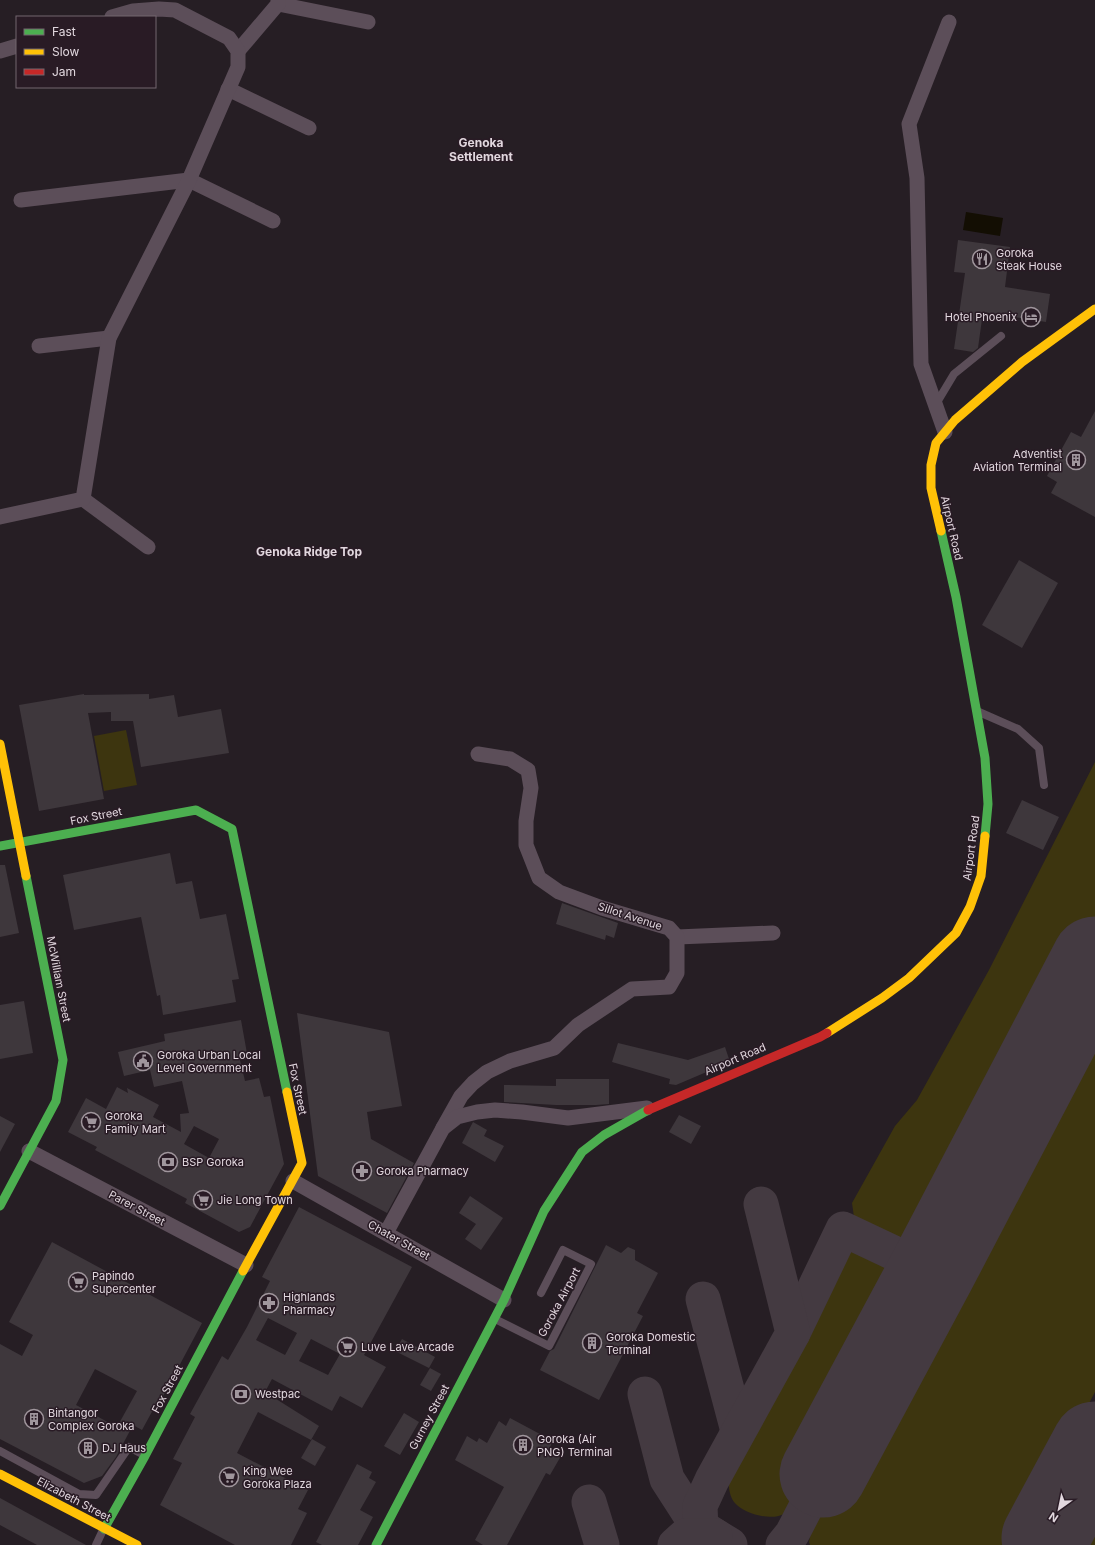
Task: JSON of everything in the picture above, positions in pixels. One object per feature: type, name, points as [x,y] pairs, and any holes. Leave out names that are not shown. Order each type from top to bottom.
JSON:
[{"type":"street","points":[[238,51],[278,2],[368,22]]},
{"type":"street","points":[[83,499],[109,338],[189,180],[238,67],[238,51],[229,38],[176,10],[159,9],[133,11],[116,16]]},
{"type":"street","points":[[946,432],[921,364],[917,178],[909,124],[949,22]]},
{"type":"street","points":[[0,51],[16,46]]},
{"type":"street","points":[[228,89],[309,128]]},
{"type":"street","points":[[21,200],[189,180],[273,220]]},
{"type":"street","name":"Airport Road","points":[[504,1300],[544,1211],[582,1152],[604,1135],[654,1107],[820,1037],[882,998],[910,978],[956,933],[973,901],[981,876],[985,849],[988,804],[985,758],[956,597],[931,488],[931,465],[936,443],[955,420],[1022,362],[1095,309]]},
{"type":"street","points":[[39,346],[109,338]]},
{"type":"street","points":[[0,517],[83,499],[148,547]]},
{"type":"street","name":"McWilliam Street","points":[[0,744],[63,1060],[56,1100],[0,1206]]},
{"type":"street","name":"Sillot Avenue","points":[[478,754],[510,759],[528,770],[531,788],[526,821],[526,845],[538,878],[559,892],[602,908],[669,928],[676,937]]},
{"type":"street","name":"Fox Street","points":[[20,843],[196,810],[232,829],[302,1163],[145,1456],[104,1528]]},
{"type":"street","points":[[0,846],[20,843]]},
{"type":"street","points":[[386,1234],[461,1096],[473,1083],[487,1072],[510,1061],[554,1048],[578,1025],[632,989],[669,987],[677,973],[676,937],[773,933]]},
{"type":"street","points":[[443,1128],[457,1117],[477,1112],[495,1110],[568,1118],[654,1107]]},
{"type":"street","name":"Parer Street","points":[[29,1152],[246,1265]]},
{"type":"street","name":"Chater Street","points":[[293,1181],[504,1300]]},
{"type":"street","name":"Gurney Street","points":[[376,1545],[504,1300]]},
{"type":"street","name":"Elizabeth Street","points":[[0,1474],[137,1545]]},
{"type":"lane","points":[[936,404],[954,374],[1001,336]]},
{"type":"lane","points":[[976,710],[1018,729],[1039,748],[1044,785]]},
{"type":"lane","name":"Goroka Airport","points":[[494,1318],[549,1346],[591,1264],[563,1250],[541,1293]]},
{"type":"lane","points":[[0,1451],[79,1494],[96,1495],[129,1447],[145,1456]]},
{"type":"lane","points":[[96,1545],[104,1528]]},
{"type":"shaded area","points":[[966,212],[1003,218],[1000,236],[963,230]]},
{"type":"shaded area","points":[[126,730],[137,785],[104,791],[94,736]]},
{"type":"shaded area","points":[[1095,762],[1095,927],[937,1231],[927,1241],[910,1246],[866,1227],[854,1217],[852,1203],[895,1126],[917,1100],[989,970]]},
{"type":"shaded area","points":[[1095,998],[1095,1392],[1041,1494],[1030,1511],[1024,1525],[1021,1545],[810,1545],[809,1542],[812,1526]]},
{"type":"shaded area","points":[[850,1241],[897,1263],[911,1275],[909,1284],[793,1503],[785,1513],[780,1516],[766,1517],[751,1513],[738,1506],[732,1499],[729,1487],[730,1472],[848,1242]]},
{"type":"shaded area","points":[[1095,1513],[1095,1545],[1075,1545],[1084,1533]]},
{"type":"building","name":"Hotel Phoenix","points":[[958,240],[1010,247],[1005,287],[1050,294],[1046,322],[983,312],[978,348],[973,352],[954,349],[965,273],[954,272]]},
{"type":"building","name":"Adventist Aviation Terminal","points":[[1095,411],[1095,517],[1051,493],[1057,482],[1047,476],[1071,432],[1081,437]]},
{"type":"building","points":[[1019,560],[1058,583],[1022,648],[982,625]]},
{"type":"building","points":[[84,694],[149,694],[149,699],[174,695],[178,717],[221,709],[229,753],[141,767],[133,721],[111,721],[111,712],[88,713],[104,799],[39,811],[19,705]]},
{"type":"building","points":[[1022,800],[1059,817],[1043,850],[1006,833]]},
{"type":"building","points":[[170,853],[176,884],[192,881],[200,919],[226,914],[239,979],[232,980],[236,1002],[163,1015],[160,995],[157,996],[141,917],[74,930],[63,875]]},
{"type":"building","points":[[0,865],[5,865],[19,933],[0,937]]},
{"type":"building","points":[[562,903],[618,923],[614,938],[606,935],[605,940],[556,924]]},
{"type":"building","points":[[24,1001],[33,1053],[0,1059],[0,1005]]},
{"type":"building","points":[[297,1013],[389,1032],[402,1106],[367,1112],[371,1139],[414,1163],[387,1213],[318,1176]]},
{"type":"building","points":[[241,1020],[248,1059],[240,1060],[245,1081],[259,1078],[264,1097],[270,1096],[284,1164],[250,1227],[239,1232],[185,1203],[187,1199],[95,1150],[97,1147],[68,1132],[86,1098],[106,1109],[117,1087],[128,1093],[127,1088],[159,1105],[153,1117],[181,1132],[180,1114],[189,1113],[182,1081],[154,1087],[150,1070],[124,1076],[118,1052],[165,1041],[164,1034]],"holes":[[[194,1126],[219,1139],[209,1158],[184,1144]]]},
{"type":"building","points":[[618,1043],[688,1060],[725,1047],[730,1062],[676,1085],[669,1084],[670,1079],[612,1062]]},
{"type":"building","points":[[556,1079],[609,1079],[609,1104],[556,1105],[504,1102],[504,1085],[556,1086]]},
{"type":"building","points":[[679,1115],[701,1126],[691,1144],[669,1132]]},
{"type":"building","points":[[0,1116],[15,1124],[0,1152]]},
{"type":"building","points":[[473,1122],[487,1130],[484,1136],[504,1146],[495,1162],[462,1143]]},
{"type":"building","points":[[470,1196],[503,1218],[481,1250],[465,1239],[476,1224],[459,1213]]},
{"type":"building","points":[[299,1207],[412,1267],[364,1355],[386,1367],[362,1408],[340,1396],[332,1411],[272,1379],[265,1392],[319,1426],[311,1440],[258,1412],[237,1453],[308,1490],[298,1509],[307,1513],[291,1545],[235,1545],[160,1505],[182,1463],[173,1459],[195,1417],[190,1414],[222,1356],[228,1360],[247,1327],[270,1281],[262,1277]],"holes":[[[268,1318],[297,1333],[285,1355],[256,1340]],[[311,1339],[340,1354],[328,1375],[299,1361]]]},
{"type":"building","points":[[52,1242],[202,1323],[162,1398],[160,1397],[142,1430],[133,1425],[116,1457],[102,1476],[84,1483],[0,1439],[0,1344],[22,1356],[33,1335],[9,1322]],"holes":[[[95,1369],[137,1391],[117,1427],[76,1405]]]},
{"type":"building","name":"Goroka Domestic Terminal","points":[[606,1245],[621,1253],[628,1247],[635,1250],[635,1260],[658,1273],[637,1313],[643,1316],[599,1400],[540,1370],[550,1351],[554,1349]]},
{"type":"building","points":[[402,1339],[435,1357],[429,1368],[395,1351]]},
{"type":"building","points":[[430,1368],[441,1374],[431,1391],[420,1385]]},
{"type":"building","points":[[404,1413],[419,1422],[400,1455],[384,1446]]},
{"type":"building","points":[[510,1418],[553,1441],[549,1449],[561,1456],[550,1475],[546,1473],[507,1545],[483,1545],[475,1540],[504,1487],[455,1460],[467,1436],[477,1442],[479,1438],[487,1443],[499,1421],[506,1426]]},
{"type":"building","points":[[312,1439],[326,1447],[315,1466],[301,1458]]},
{"type":"building","points":[[357,1464],[372,1472],[369,1478],[376,1482],[360,1510],[373,1517],[358,1545],[322,1545],[316,1542]]},
{"type":"building","points":[[0,1498],[86,1545],[37,1545],[0,1525]]},
{"type":"taxiway","points":[[701,1529],[700,1506],[712,1480],[793,1333],[761,1204]]},
{"type":"taxiway","points":[[793,1333],[843,1229],[932,1271]]},
{"type":"taxiway","points":[[703,1299],[738,1431]]},
{"type":"taxiway","points":[[645,1394],[667,1479],[696,1524],[730,1545]]},
{"type":"taxiway","points":[[783,1545],[792,1534],[823,1474]]},
{"type":"taxiway","points":[[589,1502],[602,1545]]},
{"type":"taxiway","points":[[675,1545],[685,1536],[715,1536]]},
{"type":"taxiway","points":[[1042,1545],[1045,1538]]},
{"type":"runway","points":[[823,1474],[932,1271],[1095,960]]},
{"type":"runway","points":[[1045,1538],[1095,1445]]},
{"type":"traffic: fast","points":[[941,531],[956,597],[985,758],[988,804],[985,836]]},
{"type":"traffic: fast","points":[[0,846],[196,810],[232,829],[287,1092]]},
{"type":"traffic: fast","points":[[0,1206],[56,1101],[63,1060],[26,876]]},
{"type":"traffic: fast","points":[[376,1545],[504,1300],[544,1211],[582,1152],[604,1135],[648,1110]]},
{"type":"traffic: fast","points":[[104,1529],[145,1456],[243,1271]]},
{"type":"traffic: slow","points":[[941,531],[931,488],[931,465],[936,443],[955,420],[1022,362],[1095,309]]},
{"type":"traffic: slow","points":[[0,744],[26,876]]},
{"type":"traffic: slow","points":[[827,1033],[882,998],[909,978],[956,933],[970,907],[981,876],[985,836]]},
{"type":"traffic: slow","points":[[243,1271],[302,1163],[287,1092]]},
{"type":"traffic: slow","points":[[0,1474],[137,1545]]},
{"type":"traffic: jam","points":[[648,1110],[827,1033]]},
{"type":"place","name":"Goroka Steak House","points":[[982,259]]},
{"type":"place","name":"Hotel Phoenix","points":[[1031,317]]},
{"type":"place","name":"Adventist Aviation Terminal","points":[[1076,460]]},
{"type":"place","name":"Goroka Urban Local Level Government","points":[[143,1061]]},
{"type":"place","name":"Goroka Family Mart","points":[[91,1122]]},
{"type":"place","name":"BSP Goroka","points":[[168,1162]]},
{"type":"place","name":"Goroka Pharmacy","points":[[362,1171]]},
{"type":"place","name":"Jie Long Town","points":[[203,1200]]},
{"type":"place","name":"Papindo Supercenter","points":[[78,1282]]},
{"type":"place","name":"Highlands Pharmacy","points":[[269,1303]]},
{"type":"place","name":"Goroka Domestic Terminal","points":[[592,1343]]},
{"type":"place","name":"Luve Lave Arcade","points":[[347,1347]]},
{"type":"place","name":"Westpac","points":[[241,1394]]},
{"type":"place","name":"Bintangor Complex Goroka","points":[[34,1419]]},
{"type":"place","name":"Goroka (Air PNG) Terminal","points":[[523,1445]]},
{"type":"place","name":"DJ Haus","points":[[88,1448]]},
{"type":"place","name":"King Wee Goroka Plaza","points":[[229,1477]]},
{"type":"district","name":"Genoka Settlement","points":[[481,149]]},
{"type":"district","name":"Genoka Ridge Top","points":[[309,551]]}]
